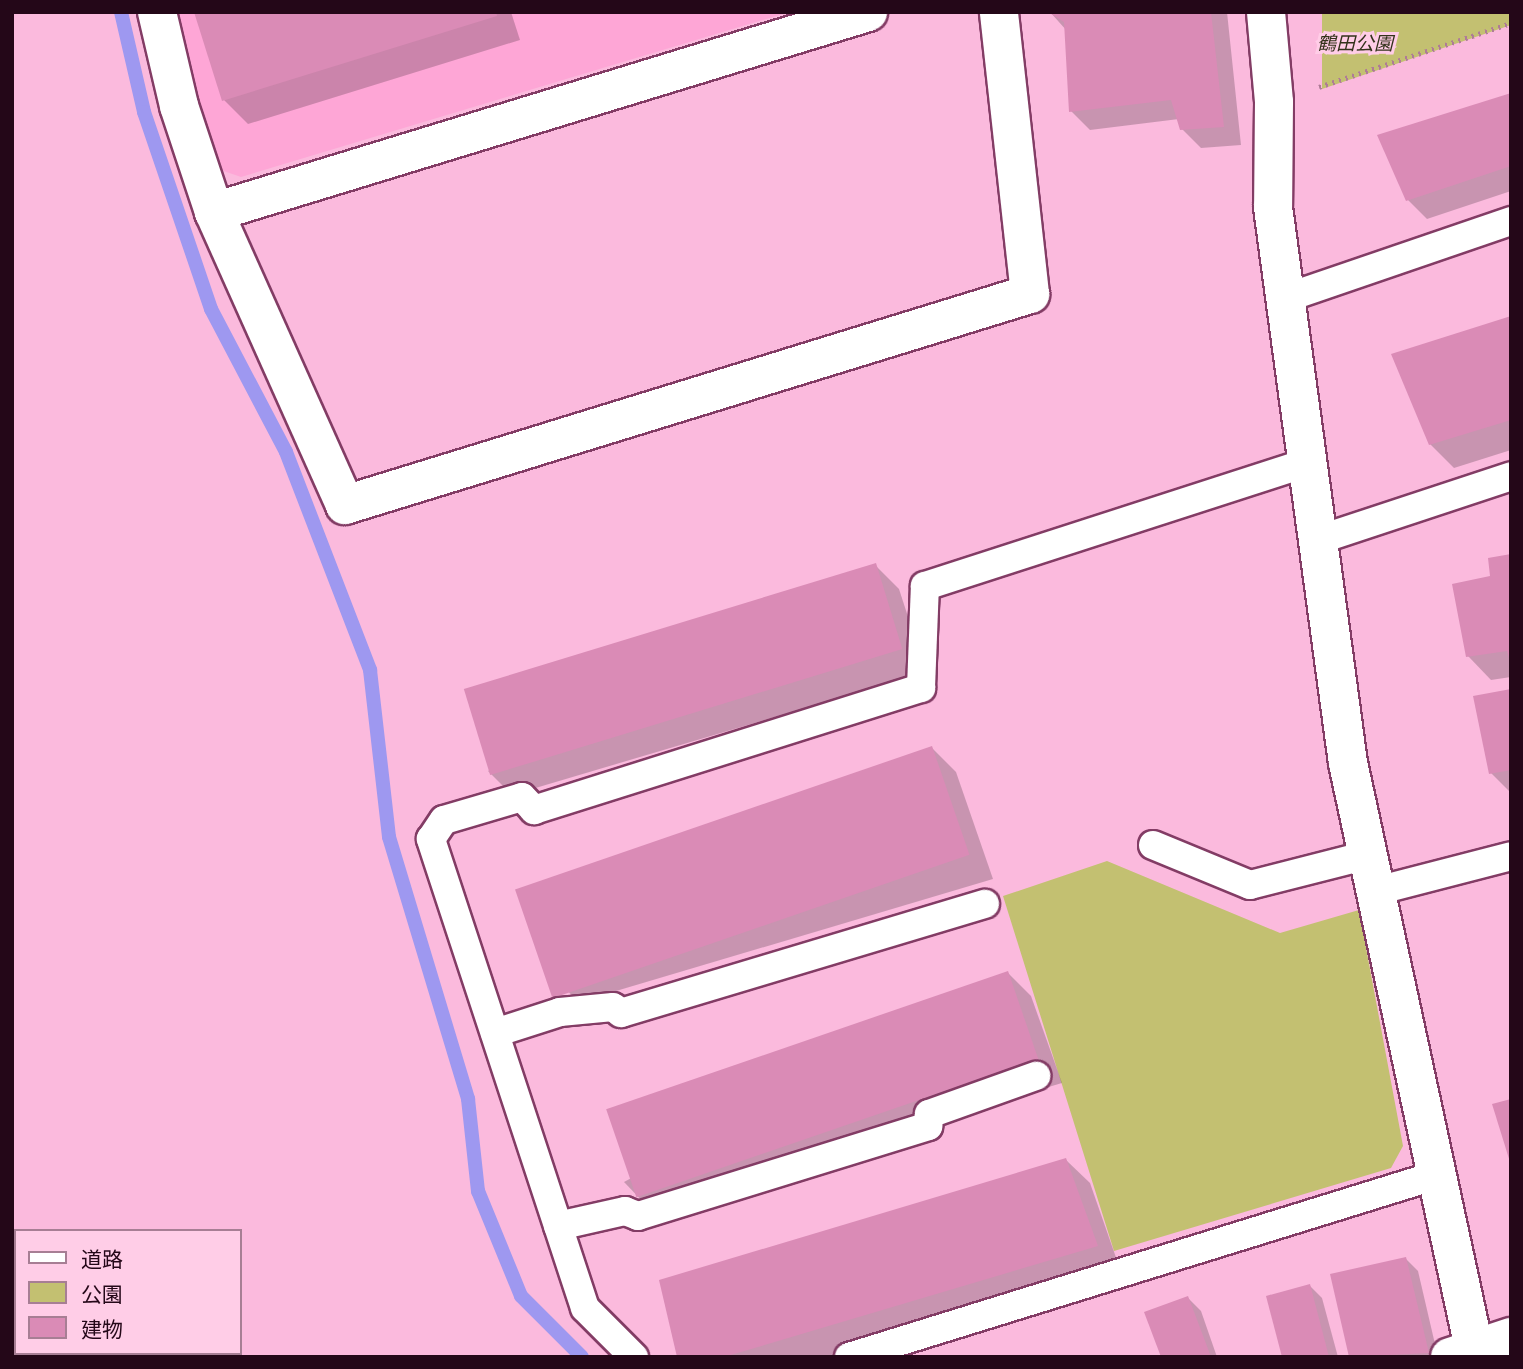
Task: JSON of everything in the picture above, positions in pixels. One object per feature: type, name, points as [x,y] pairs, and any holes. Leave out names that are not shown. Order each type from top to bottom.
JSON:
[{"type":"street","points":[[157,12],[179,106],[214,212],[345,505],[1030,294],[999,12]]},
{"type":"street","points":[[214,212],[868,12]]},
{"type":"street","points":[[1266,12],[1274,103],[1273,207],[1315,541],[1348,763],[1437,1175],[1467,1354],[1511,1337]]},
{"type":"lane","points":[[1286,298],[1511,220]]},
{"type":"lane","points":[[634,1357],[584,1308],[431,839],[444,820],[522,797],[534,810],[921,688],[925,586],[1305,463]]},
{"type":"lane","points":[[1315,541],[1511,476]]},
{"type":"lane","points":[[1153,845],[1250,886],[1511,856]]},
{"type":"lane","points":[[495,1032],[560,1012],[612,1007],[621,1013],[985,904]]},
{"type":"lane","points":[[558,1226],[625,1211],[638,1216],[928,1126],[929,1114],[1036,1076]]},
{"type":"lane","points":[[849,1357],[1437,1175]]},
{"type":"path","points":[[1274,103],[1511,23]]},
{"type":"shaded area","points":[[169,12],[789,12],[241,177],[215,168]]},
{"type":"green space","name":"鶴田公園","points":[[1322,12],[1511,12],[1511,25],[1322,89]]},
{"type":"green space","points":[[1107,861],[1280,933],[1359,910],[1403,1146],[1391,1168],[1114,1251],[1003,896]]},
{"type":"building","points":[[194,12],[496,12],[497,16],[222,101]]},
{"type":"building","points":[[1048,12],[1211,12],[1224,127],[1180,130],[1171,100],[1069,112],[1064,22]]},
{"type":"building","points":[[1511,93],[1511,166],[1406,201],[1377,135]]},
{"type":"building","points":[[1511,316],[1511,420],[1429,445],[1391,354]]},
{"type":"building","points":[[1511,554],[1511,665],[1507,651],[1466,657],[1452,584],[1490,576],[1488,558]]},
{"type":"building","points":[[876,563],[902,649],[490,775],[464,689]]},
{"type":"building","points":[[1511,689],[1511,770],[1489,774],[1473,696]]},
{"type":"building","points":[[932,746],[969,855],[552,998],[515,890]]},
{"type":"building","points":[[1008,971],[1038,1059],[636,1197],[606,1109]]},
{"type":"building","points":[[1511,1099],[1511,1162],[1510,1162],[1492,1104]]},
{"type":"building","points":[[1066,1158],[1098,1246],[724,1357],[677,1357],[659,1280]]},
{"type":"building","points":[[1406,1257],[1429,1353],[1349,1357],[1330,1274]]},
{"type":"building","points":[[1310,1284],[1329,1357],[1282,1357],[1266,1296]]},
{"type":"building","points":[[1188,1296],[1211,1357],[1161,1357],[1144,1312]]},
{"type":"waterway","points":[[121,12],[144,112],[211,309],[286,452],[370,670],[389,837],[468,1099],[478,1191],[521,1296],[582,1357]]}]
